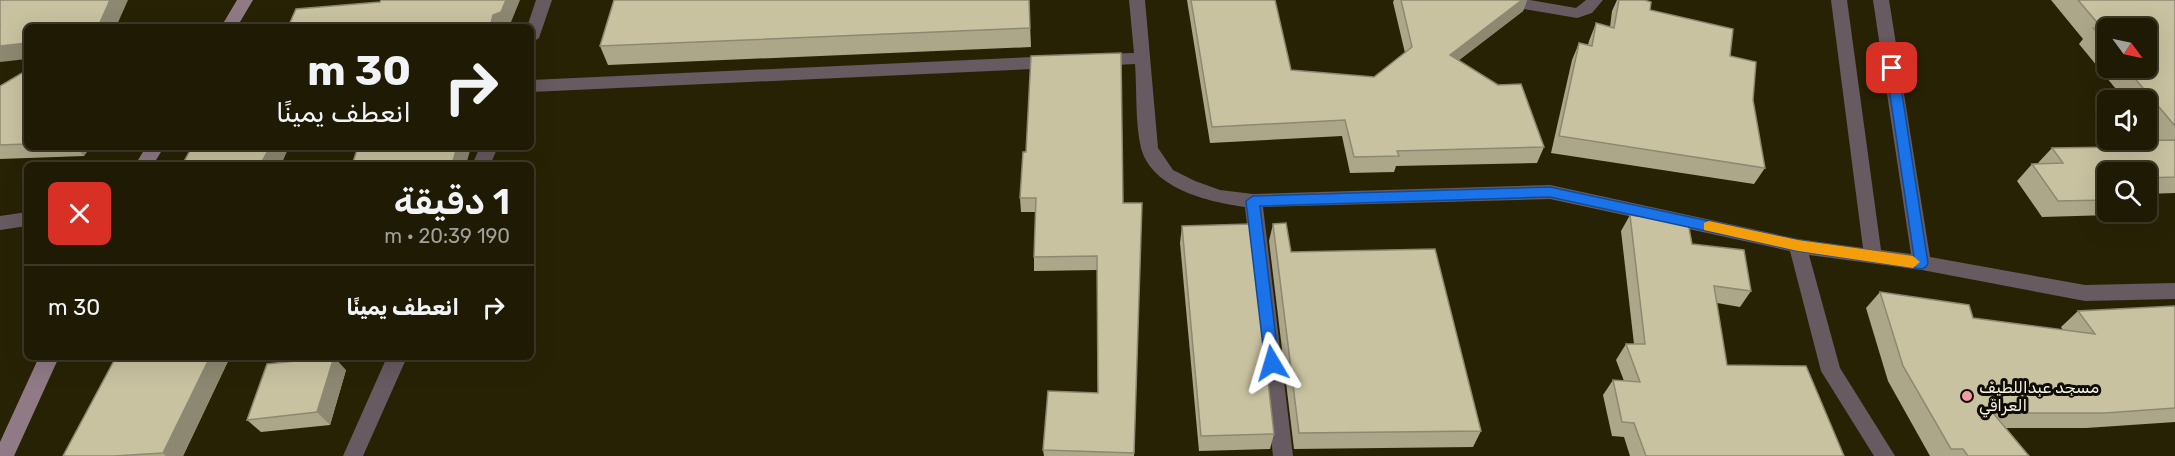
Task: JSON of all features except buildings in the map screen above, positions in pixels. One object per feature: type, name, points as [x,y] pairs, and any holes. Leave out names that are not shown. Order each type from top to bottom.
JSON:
[{"type":"street","points":[[231,24],[245,0]]},
{"type":"street","points":[[534,29],[544,0]]},
{"type":"street","points":[[1137,0],[1140,58],[1150,150],[1167,175],[1219,197],[1253,201],[1550,192],[1798,246],[1922,263],[2085,293],[2175,291]]},
{"type":"street","points":[[1500,0],[1577,13],[1587,9],[1595,0]]},
{"type":"street","points":[[1839,0],[1873,256]]},
{"type":"street","points":[[1881,0],[1922,263]]},
{"type":"street","points":[[534,86],[1140,58]]},
{"type":"street","points":[[1253,201],[1283,456]]},
{"type":"street","points":[[0,223],[24,219]]},
{"type":"street","points":[[1798,246],[1832,371],[1885,456]]},
{"type":"street","points":[[4,456],[48,360]]},
{"type":"street","points":[[353,456],[396,360]]},
{"type":"slow traffic","points":[[1709,227],[1798,246],[1913,262]]},
{"type":"place","name":"مسجد عبداللطيف العراقي","points":[[1967,396]]},
{"type":"route","points":[[1272,363],[1253,201],[1550,192],[1798,246],[1922,263],[1892,68]]}]
